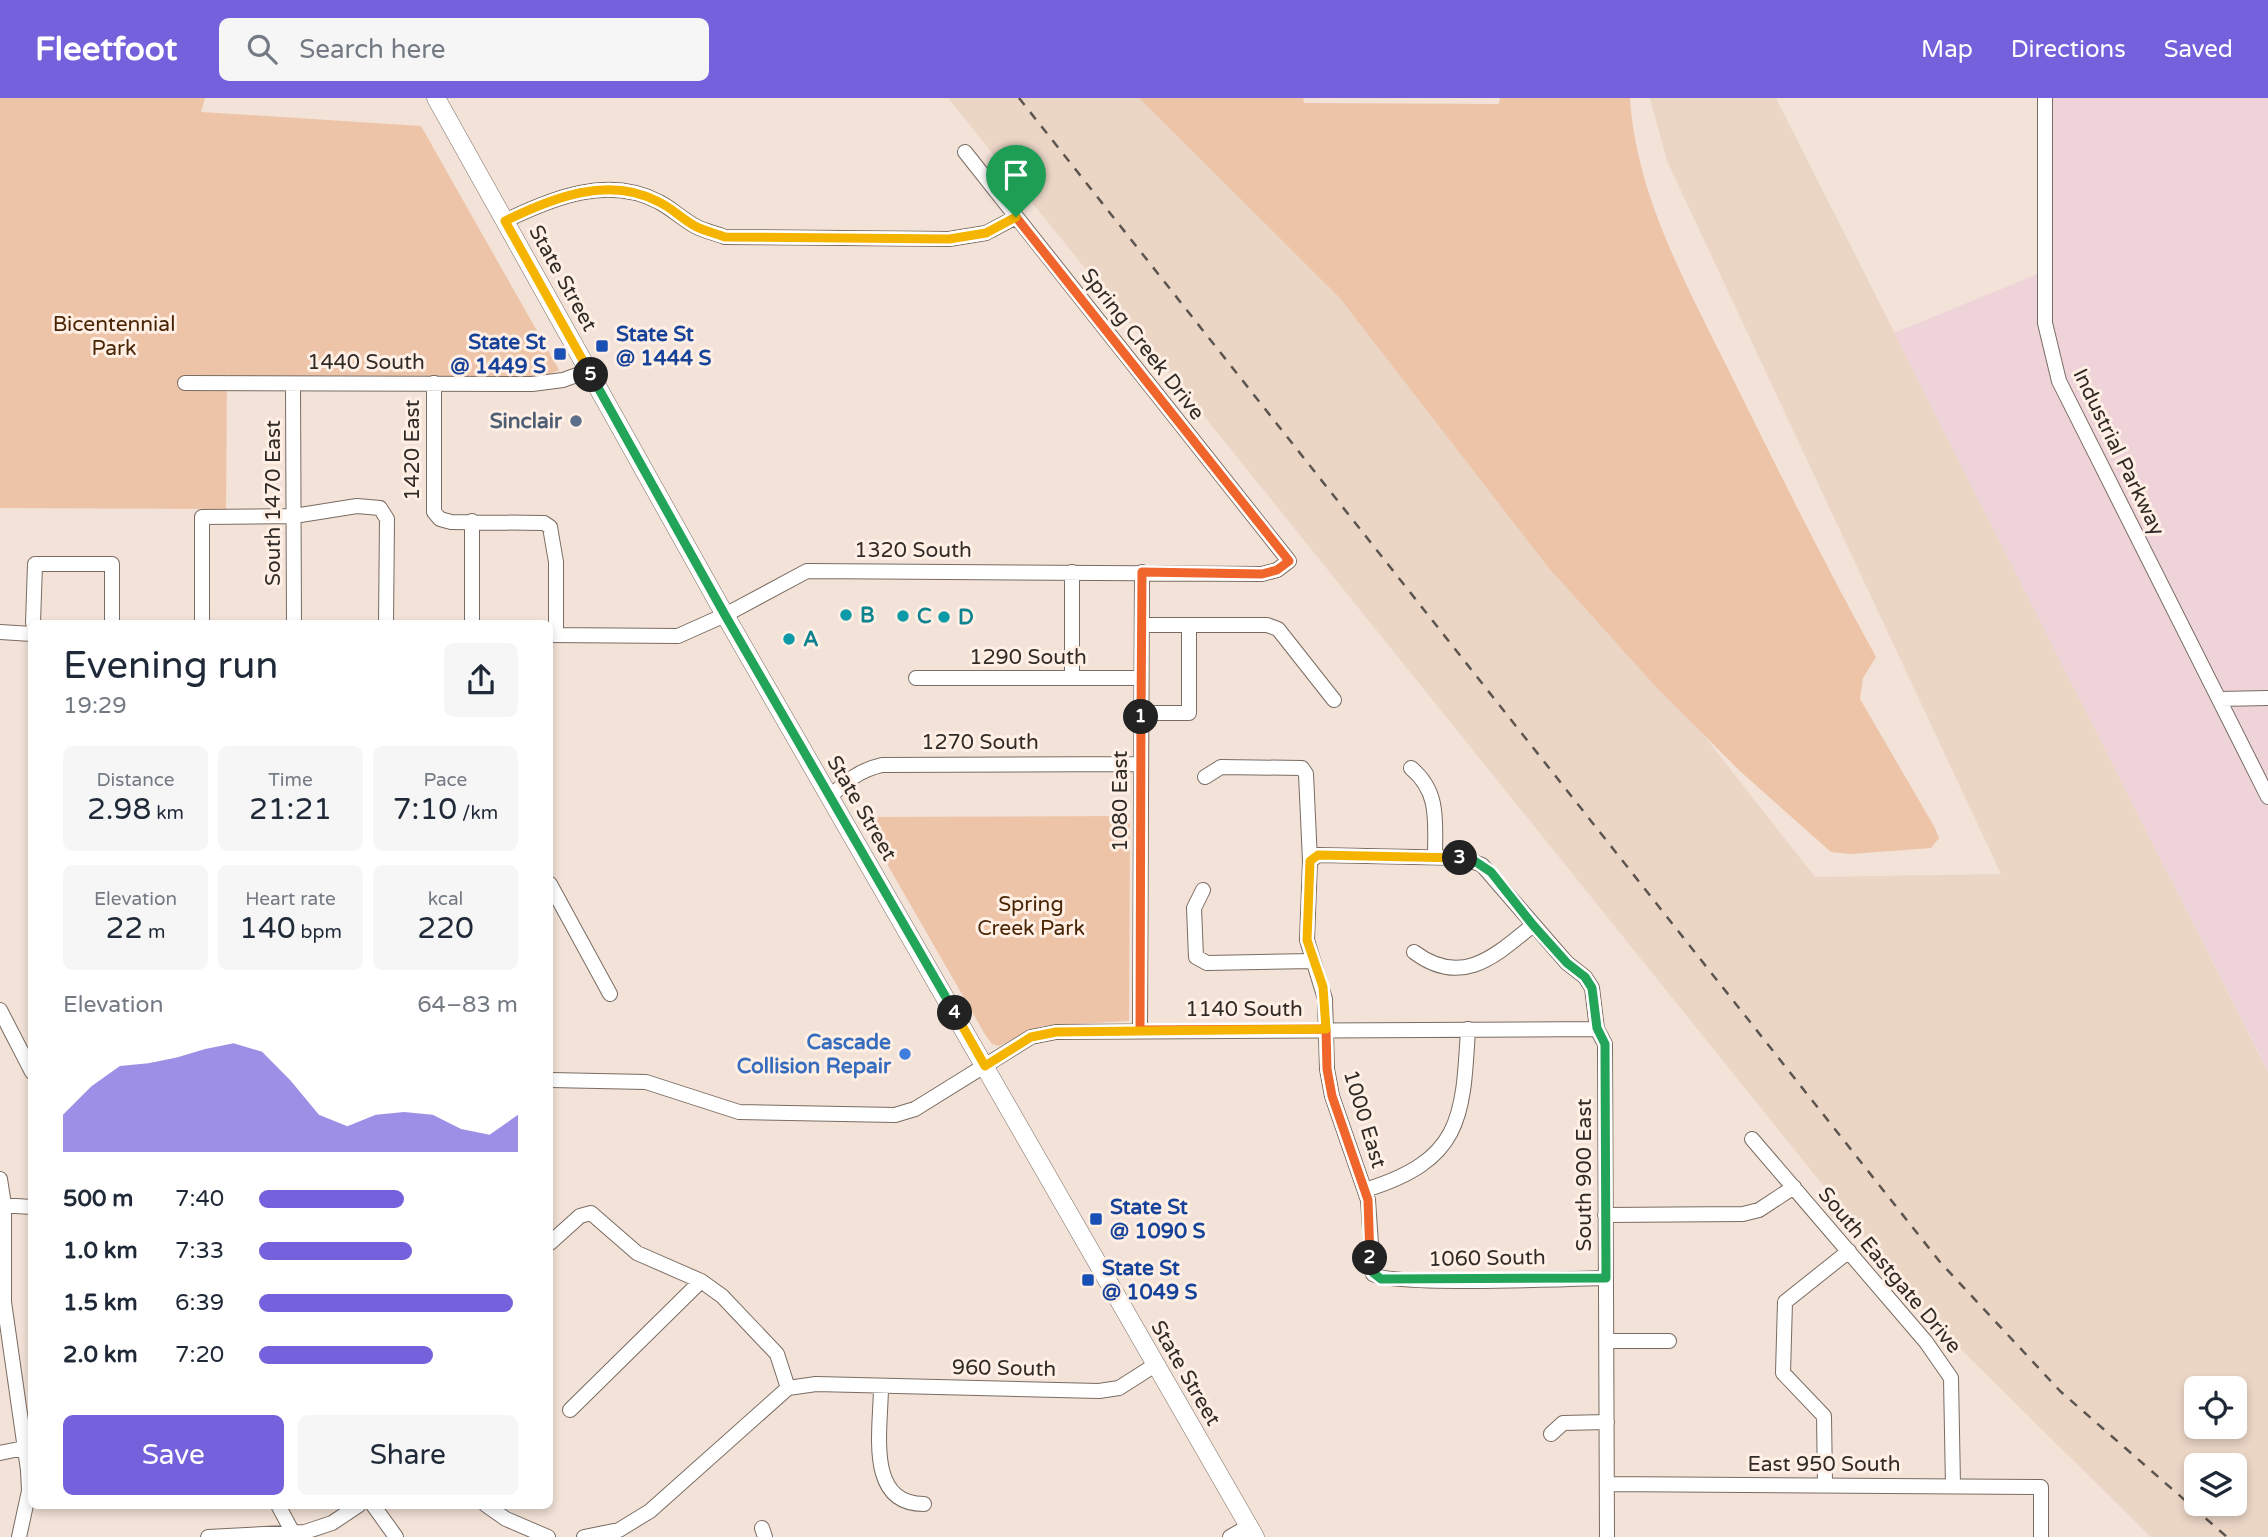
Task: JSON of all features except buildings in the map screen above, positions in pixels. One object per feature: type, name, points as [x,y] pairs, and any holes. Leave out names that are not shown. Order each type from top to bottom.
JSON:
[{"type":"main road","name":"State Street","points":[[436,98],[725,615],[1252,1531]]},
{"type":"street","name":"Industrial Parkway","points":[[2045,98],[2045,323],[2052,359],[2077,418],[2268,797]]},
{"type":"street","name":"Spring Creek Drive","points":[[965,152],[1289,561]]},
{"type":"street","points":[[505,221],[550,199],[592,190],[619,191],[657,201],[695,226],[725,237],[949,239],[986,233],[1016,217]]},
{"type":"street","name":"1440 South","points":[[185,383],[546,384],[588,371]]},
{"type":"street","name":"1420 East","points":[[434,383],[432,504],[436,516],[445,521],[472,522]]},
{"type":"street","name":"South 1470 East","points":[[293,384],[294,620]]},
{"type":"street","points":[[202,620],[202,517],[294,516],[356,506],[380,508],[387,519],[386,620]]},
{"type":"street","points":[[472,620],[472,522],[544,523],[550,527],[556,562],[553,635]]},
{"type":"street","name":"1320 South","points":[[553,635],[678,636],[725,615],[807,571],[1262,574],[1277,570],[1289,561]]},
{"type":"street","points":[[33,620],[35,564],[112,564],[112,620]]},
{"type":"street","points":[[1072,572],[1072,678]]},
{"type":"street","name":"1080 East","points":[[1140,1030],[1142,572]]},
{"type":"street","points":[[1142,625],[1267,625],[1278,629],[1334,700]]},
{"type":"street","points":[[1141,712],[1189,712],[1189,625]]},
{"type":"street","points":[[0,632],[28,634]]},
{"type":"street","name":"1290 South","points":[[916,678],[1141,678]]},
{"type":"street","points":[[2220,699],[2268,698]]},
{"type":"street","name":"1270 South","points":[[830,797],[846,781],[867,768],[897,763],[1141,764]]},
{"type":"street","name":"1000 East","points":[[1205,777],[1221,767],[1302,768],[1304,771],[1310,861],[1307,940],[1323,987],[1327,1069],[1332,1096],[1370,1212],[1371,1271]]},
{"type":"street","points":[[1310,861],[1318,855],[1435,857],[1433,797],[1422,777],[1411,768]]},
{"type":"street","name":"South 900 East","points":[[1435,857],[1476,862],[1491,872],[1533,925],[1592,988],[1597,1028],[1605,1044],[1607,1537]]},
{"type":"street","points":[[553,890],[610,994]]},
{"type":"street","points":[[1203,890],[1194,908],[1196,957],[1207,963],[1312,961]]},
{"type":"street","points":[[1414,951],[1433,966],[1477,965],[1490,960],[1533,925]]},
{"type":"street","points":[[0,1010],[28,1064]]},
{"type":"street","points":[[1365,1190],[1408,1173],[1433,1156],[1455,1127],[1464,1098],[1468,1028]]},
{"type":"street","name":"1140 South","points":[[553,1080],[646,1082],[739,1112],[877,1116],[895,1115],[915,1109],[1039,1036],[1071,1030],[1597,1028]]},
{"type":"street","name":"South Eastgate Drive","points":[[1752,1139],[1926,1342],[1951,1378],[1952,1486]]},
{"type":"street","points":[[0,1179],[2,1302],[28,1482]]},
{"type":"street","points":[[1605,1215],[1743,1214],[1759,1210],[1794,1187]]},
{"type":"street","points":[[2,1205],[28,1206]]},
{"type":"street","points":[[553,1241],[580,1216],[591,1213],[638,1253],[701,1282],[722,1296],[777,1354],[788,1388],[650,1511],[619,1530],[584,1537]]},
{"type":"street","points":[[1825,1484],[1824,1416],[1783,1373],[1785,1301],[1849,1251]]},
{"type":"street","name":"1060 South","points":[[1371,1271],[1381,1279],[1402,1280],[1606,1278]]},
{"type":"street","points":[[570,1410],[701,1282]]},
{"type":"street","points":[[1606,1341],[1669,1341]]},
{"type":"street","name":"960 South","points":[[788,1388],[816,1384],[1099,1391],[1119,1388],[1155,1366]]},
{"type":"street","points":[[881,1386],[882,1478],[890,1493],[906,1504],[924,1504]]},
{"type":"street","points":[[1551,1434],[1563,1423],[1607,1422]]},
{"type":"street","points":[[0,1453],[24,1448]]},
{"type":"street","name":"East 950 South","points":[[1607,1484],[2041,1487],[2041,1537]]},
{"type":"street","points":[[19,1537],[28,1496]]},
{"type":"street","points":[[280,1509],[293,1533]]},
{"type":"street","points":[[208,1537],[293,1533],[332,1523],[353,1509]]},
{"type":"street","points":[[376,1509],[396,1537]]},
{"type":"street","points":[[492,1509],[506,1519],[548,1537]]},
{"type":"street","points":[[1230,1537],[1252,1531]]},
{"type":"shaded area","points":[[948,98],[1148,98],[1353,289],[1815,877],[2001,874],[1667,161],[1650,98],[1776,98],[2268,1072],[2268,1537],[2151,1537],[1934,1323]]},
{"type":"shaded area","points":[[2046,98],[2268,98],[2268,1071],[1894,333],[2045,271]]},
{"type":"green space","name":"Bicentennial Park","points":[[0,98],[205,98],[201,112],[421,126],[559,370],[545,376],[231,377],[227,374],[226,509],[0,508]]},
{"type":"green space","points":[[1139,98],[1303,98],[1304,103],[1499,104],[1500,98],[1630,98],[1634,135],[1643,172],[1654,208],[1683,278],[1785,484],[1876,657],[1863,678],[1860,699],[1935,828],[1939,838],[1931,848],[1851,854],[1831,852],[1741,772],[1656,687],[1548,567],[1339,297]]},
{"type":"green space","name":"Spring Creek Park","points":[[1130,816],[1129,1021],[1042,1026],[999,1046],[992,1044],[986,1036],[860,817]]},
{"type":"railway","points":[[1019,98],[1940,1262],[2060,1391],[2227,1537]]},
{"type":"place","name":"State St @ 1444 S","points":[[602,346]]},
{"type":"place","name":"State St @ 1449 S","points":[[560,354]]},
{"type":"place","name":"Sinclair","points":[[576,421]]},
{"type":"place","name":"B","points":[[846,615]]},
{"type":"place","name":"C","points":[[903,616]]},
{"type":"place","name":"D","points":[[944,617]]},
{"type":"place","name":"A","points":[[789,639]]},
{"type":"place","name":"Cascade Collision Repair","points":[[905,1054]]},
{"type":"place","name":"State St @ 1090 S","points":[[1096,1219]]},
{"type":"place","name":"State St @ 1049 S","points":[[1088,1280]]},
{"type":"route","points":[[1016,217],[986,233],[949,239],[725,237],[695,226],[657,201],[619,191],[592,190],[550,199],[505,221],[725,615],[985,1066],[1031,1037],[1071,1030],[1140,1030],[1205,1030],[1269,1030],[1326,1029],[1323,987],[1307,940],[1310,861],[1318,855],[1473,860],[1491,872],[1533,925],[1567,963],[1585,977],[1592,988],[1597,1028],[1605,1044],[1606,1278],[1414,1280],[1377,1277],[1370,1268],[1368,1200],[1328,1082],[1326,1029],[1140,1030],[1142,572],[1262,574],[1277,570],[1289,561],[1016,217]]}]
